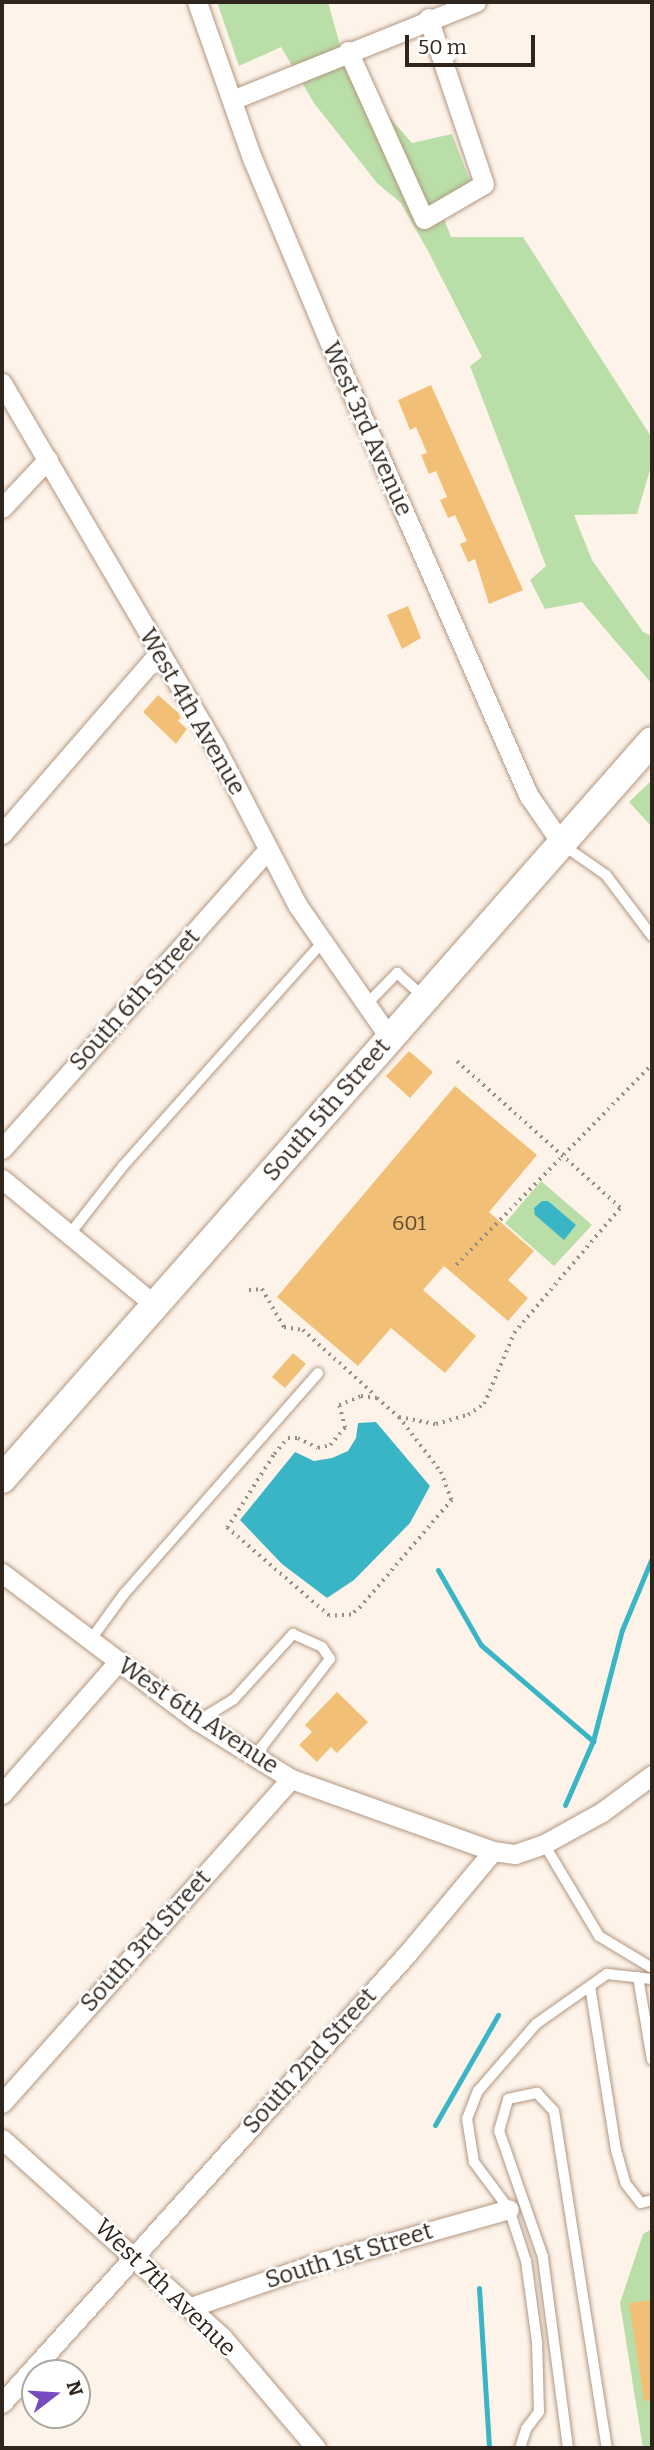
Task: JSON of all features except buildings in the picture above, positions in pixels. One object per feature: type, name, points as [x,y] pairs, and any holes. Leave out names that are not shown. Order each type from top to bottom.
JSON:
[{"type":"street","name":"West 3rd Avenue","points":[[197,2],[232,100],[328,341],[529,796],[562,844]]},
{"type":"street","points":[[232,100],[428,18],[476,2]]},
{"type":"street","points":[[348,51],[424,219],[484,184],[428,18]]},
{"type":"street","name":"West 4th Avenue","points":[[2,383],[159,653],[321,944],[364,1007],[389,1037]]},
{"type":"street","points":[[2,508],[48,459]]},
{"type":"street","points":[[2,834],[159,653]]},
{"type":"street","name":"South 5th Street","points":[[2,1479],[652,741]]},
{"type":"street","name":"South 6th Street","points":[[2,1149],[268,849]]},
{"type":"street","points":[[2,1179],[156,1306]]},
{"type":"street","name":"West 6th Avenue","points":[[2,1573],[88,1642],[119,1661],[198,1721],[291,1779],[493,1852]]},
{"type":"street","points":[[2,1794],[119,1661]]},
{"type":"street","points":[[493,1852],[515,1854],[544,1844],[602,1812],[652,1775]]},
{"type":"street","name":"South 3rd Street","points":[[2,2104],[291,1779]]},
{"type":"street","name":"South 2nd Street","points":[[2,2403],[133,2254],[407,1955],[493,1852]]},
{"type":"street","name":"West 7th Avenue","points":[[2,2140],[191,2307],[316,2448]]},
{"type":"street","name":"South 1st Street","points":[[191,2307],[321,2262],[509,2209]]},
{"type":"lane","points":[[562,844],[606,875],[652,936]]},
{"type":"lane","points":[[69,1235],[123,1166],[321,944]]},
{"type":"lane","points":[[364,1007],[397,973],[425,998]]},
{"type":"lane","points":[[88,1642],[124,1594],[318,1373]]},
{"type":"lane","points":[[198,1721],[234,1699],[293,1634],[322,1647],[330,1659],[254,1757]]},
{"type":"lane","points":[[544,1844],[599,1936],[652,1968]]},
{"type":"lane","points":[[520,2448],[526,2429],[539,2412],[537,2343],[526,2261],[509,2209],[474,2162],[467,2119],[478,2091],[536,2024],[607,1974],[652,1979]]},
{"type":"lane","points":[[638,1977],[652,2060]]},
{"type":"lane","points":[[590,1986],[619,2162],[626,2184],[640,2203],[652,2200]]},
{"type":"lane","points":[[568,2448],[543,2258],[499,2131],[508,2099],[537,2093],[554,2111],[607,2448]]},
{"type":"path","points":[[399,1418],[449,1423],[484,1404],[514,1333],[620,1208],[456,1061]]},
{"type":"path","points":[[456,1265],[560,1155],[652,1064]]},
{"type":"path","points":[[249,1290],[262,1289],[280,1313],[284,1327],[303,1330],[399,1418],[441,1472],[452,1500],[360,1607],[351,1615],[329,1616],[227,1528],[288,1438],[298,1437],[318,1448],[330,1445],[345,1428],[340,1405],[361,1396],[377,1398]]},
{"type":"green space","points":[[217,2],[328,2],[346,67],[412,143],[452,134],[470,181],[438,203],[451,237],[523,237],[652,438],[652,463],[637,514],[574,515],[592,560],[643,632],[652,636],[652,684],[582,602],[545,609],[530,580],[546,566],[470,366],[482,357],[428,251],[401,203],[377,183],[314,103],[281,47],[239,66]]},
{"type":"green space","points":[[652,780],[652,827],[629,802]]},
{"type":"green space","points":[[541,1181],[592,1225],[554,1266],[505,1223]]},
{"type":"green space","points":[[652,2229],[652,2448],[643,2448],[620,2303],[643,2234]]},
{"type":"water","points":[[542,1201],[548,1201],[576,1225],[564,1240],[535,1215],[534,1208]]},
{"type":"water","points":[[376,1422],[430,1486],[410,1523],[354,1580],[327,1598],[282,1564],[240,1520],[295,1452],[314,1461],[332,1458],[348,1451],[356,1438],[358,1423]]},
{"type":"waterway","points":[[565,1805],[593,1741],[622,1630],[652,1558]]},
{"type":"waterway","points":[[438,1570],[481,1645],[593,1741]]},
{"type":"waterway","points":[[435,2125],[498,2015]]},
{"type":"waterway","points":[[479,2288],[489,2448]]}]
